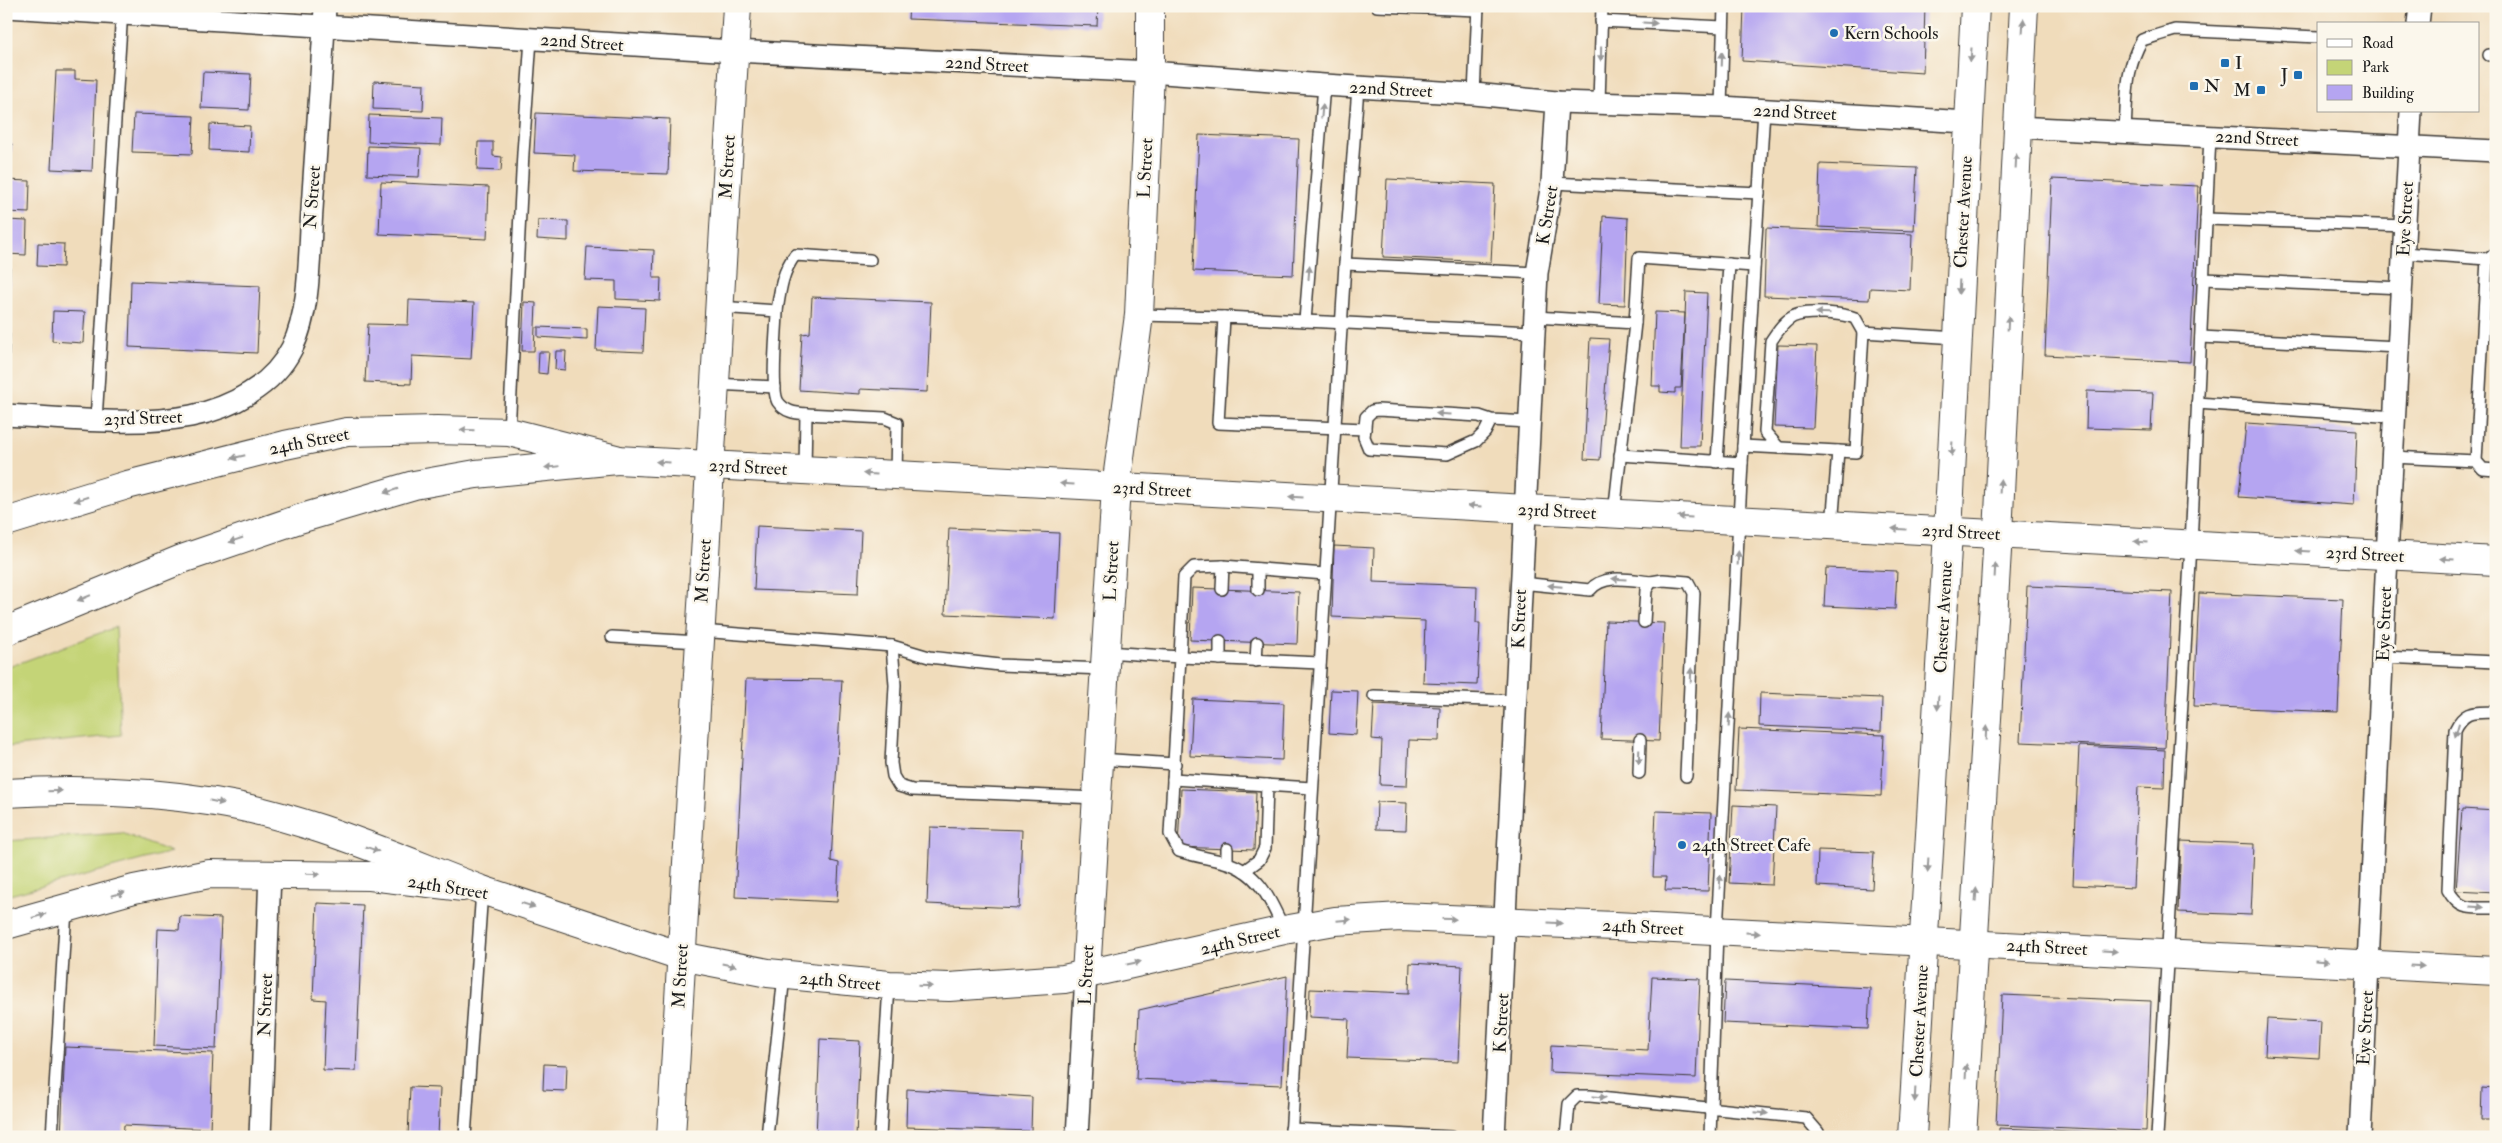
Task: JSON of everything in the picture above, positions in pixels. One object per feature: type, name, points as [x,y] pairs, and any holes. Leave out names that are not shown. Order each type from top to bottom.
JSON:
[{"type":"main road","name":"M Street","points":[[671,1137],[709,465],[738,6]]},
{"type":"main road","name":"L Street","points":[[1086,974],[1116,487],[1139,315],[1150,72],[1150,6]]},
{"type":"main road","name":"Chester Avenue","points":[[1912,1137],[1948,532],[1967,122],[1975,6]]},
{"type":"main road","points":[[1962,1137],[1998,534],[2024,6]]},
{"type":"main road","name":"24th Street","points":[[6,522],[127,485],[285,444],[347,432],[437,430],[509,432],[618,460]]},
{"type":"main road","points":[[6,631],[182,559],[299,519],[414,485],[476,474],[618,460]]},
{"type":"main road","name":"23rd Street","points":[[618,460],[2496,561]]},
{"type":"main road","points":[[6,793],[61,790],[142,794],[216,802],[306,824],[482,890]]},
{"type":"main road","name":"24th Street","points":[[6,925],[134,889],[209,874],[270,873],[370,876],[482,890],[681,956],[784,975],[888,986],[949,987],[1064,979],[1294,928],[1367,918],[1507,921],[2496,970]]},
{"type":"street","name":"N Street","points":[[269,377],[281,365],[292,348],[300,324],[306,289],[325,6]]},
{"type":"street","points":[[2418,22],[2420,6]]},
{"type":"street","name":"22nd Street","points":[[6,7],[122,10],[324,27],[734,52],[1150,72],[1474,94],[1557,102],[1599,102],[1764,110],[1967,122]]},
{"type":"street","name":"K Street","points":[[1494,1137],[1507,921],[1524,509],[1537,273],[1552,183],[1557,102]]},
{"type":"street","name":"Eye Street","points":[[2360,1137],[2387,556],[2411,112]]},
{"type":"street","name":"22nd Street","points":[[2018,127],[2125,131],[2496,152]]},
{"type":"street","name":"23rd Street","points":[[6,415],[96,420],[160,420],[193,416],[245,396],[269,377]]},
{"type":"street","name":"N Street","points":[[260,1137],[270,873]]},
{"type":"street","name":"L Street","points":[[1077,1137],[1086,974]]},
{"type":"lane","points":[[1377,6],[1478,8],[1474,94]]},
{"type":"lane","points":[[1599,102],[1602,6]]},
{"type":"lane","points":[[1721,108],[1724,6]]},
{"type":"lane","points":[[96,420],[122,10]]},
{"type":"lane","points":[[1601,21],[1723,27]]},
{"type":"lane","points":[[2125,131],[2128,74],[2133,54],[2142,40],[2175,30],[2317,37]]},
{"type":"lane","points":[[509,432],[523,153],[531,39]]},
{"type":"lane","points":[[1305,321],[1324,85]]},
{"type":"lane","points":[[1358,87],[1344,264],[1342,323],[1312,788],[1294,928],[1291,1133],[1451,1137]]},
{"type":"lane","points":[[1710,1137],[1718,931],[1742,463],[1764,110]]},
{"type":"lane","points":[[2157,1137],[2191,545],[2210,136]]},
{"type":"lane","points":[[1552,183],[1759,193]]},
{"type":"lane","points":[[2206,219],[2405,226]]},
{"type":"lane","points":[[2404,253],[2492,255],[2476,461],[2483,469],[2496,470]]},
{"type":"lane","points":[[870,260],[794,255],[787,265],[780,286],[777,311],[775,388],[778,401],[790,412],[885,418],[897,423],[896,475]]},
{"type":"lane","points":[[1614,514],[1635,323],[1638,258],[1754,266]]},
{"type":"lane","points":[[1344,264],[1537,273]]},
{"type":"lane","points":[[1717,462],[1729,264]]},
{"type":"lane","points":[[2203,279],[2402,288]]},
{"type":"lane","points":[[719,307],[777,311]]},
{"type":"lane","points":[[1743,446],[1779,448],[1856,452],[1863,332],[1855,318],[1846,314],[1800,312],[1787,320],[1771,341],[1765,432],[1779,448]]},
{"type":"lane","points":[[1139,315],[1342,323],[1635,323]]},
{"type":"lane","points":[[1224,317],[1218,423],[1365,429]]},
{"type":"lane","points":[[1863,332],[1957,338]]},
{"type":"lane","points":[[2200,337],[2398,347]]},
{"type":"lane","points":[[714,384],[775,388]]},
{"type":"lane","points":[[2197,403],[2395,417]]},
{"type":"lane","points":[[1491,420],[1485,432],[1476,441],[1447,454],[1369,448],[1364,437],[1366,417],[1372,411],[1378,410],[1479,416],[1491,420],[1529,422]]},
{"type":"lane","points":[[805,470],[806,414]]},
{"type":"lane","points":[[1832,526],[1838,451]]},
{"type":"lane","points":[[1620,455],[1742,463]]},
{"type":"lane","points":[[2392,457],[2476,461]]},
{"type":"lane","points":[[1294,928],[1265,889],[1244,871],[1227,862],[1179,851],[1173,843],[1170,834],[1184,576],[1194,567],[1223,566],[1326,574]]},
{"type":"lane","points":[[1222,589],[1223,566]]},
{"type":"lane","points":[[1258,569],[1258,590]]},
{"type":"lane","points":[[1521,583],[1590,590],[1596,582],[1610,579],[1688,582],[1694,593],[1686,776]]},
{"type":"lane","points":[[1644,622],[1646,590],[1651,582]]},
{"type":"lane","points":[[612,637],[699,637],[892,646],[929,657],[1000,665],[1180,657],[1320,663]]},
{"type":"lane","points":[[1220,641],[1220,659]]},
{"type":"lane","points":[[1256,661],[1257,643]]},
{"type":"lane","points":[[892,646],[895,685],[891,763],[893,776],[899,786],[912,790],[1097,798]]},
{"type":"lane","points":[[2383,657],[2496,662]]},
{"type":"lane","points":[[1374,696],[1516,701]]},
{"type":"lane","points":[[2496,712],[2468,714],[2460,720],[2455,730],[2448,890],[2454,901],[2461,906],[2496,908]]},
{"type":"lane","points":[[1638,773],[1640,740]]},
{"type":"lane","points":[[1098,759],[1175,764]]},
{"type":"lane","points":[[1173,779],[1219,786],[1267,785],[1312,788]]},
{"type":"lane","points":[[1244,871],[1259,860],[1265,848],[1267,785]]},
{"type":"lane","points":[[1227,850],[1227,862]]},
{"type":"lane","points":[[465,1137],[482,890]]},
{"type":"lane","points":[[52,1137],[66,908]]},
{"type":"lane","points":[[767,1137],[784,975]]},
{"type":"lane","points":[[880,1137],[888,986]]},
{"type":"lane","points":[[1566,1137],[1569,1104],[1576,1096],[1806,1118],[1818,1132],[1818,1137]]},
{"type":"green space","points":[[116,627],[121,735],[6,747],[6,668]]},
{"type":"green space","points":[[122,833],[171,852],[6,896],[6,841]]},
{"type":"building","points":[[909,6],[1098,6],[1097,26],[908,19]]},
{"type":"building","name":"Kern Schools","points":[[1744,6],[1925,6],[1923,73],[1742,61]]},
{"type":"building","points":[[56,71],[75,71],[75,79],[96,80],[92,171],[51,169]]},
{"type":"building","points":[[203,72],[251,74],[249,110],[201,108]]},
{"type":"building","points":[[374,81],[424,84],[423,111],[373,109]]},
{"type":"building","points":[[536,113],[670,119],[668,174],[574,171],[575,155],[534,153]]},
{"type":"building","points":[[134,114],[194,116],[192,154],[132,152]]},
{"type":"building","points":[[369,115],[442,118],[441,145],[368,142]]},
{"type":"building","points":[[210,124],[250,126],[249,152],[209,150]]},
{"type":"building","points":[[1199,135],[1299,139],[1293,275],[1193,271]]},
{"type":"building","points":[[478,142],[493,142],[493,156],[502,157],[501,171],[477,170]]},
{"type":"building","points":[[6,143],[12,144],[10,174],[6,174]]},
{"type":"building","points":[[368,146],[421,148],[419,177],[367,175]]},
{"type":"building","points":[[1820,164],[1917,168],[1914,231],[1818,227]]},
{"type":"building","points":[[1387,179],[1495,184],[1491,262],[1383,257]]},
{"type":"building","points":[[2052,179],[2198,186],[2190,362],[2045,355]]},
{"type":"building","points":[[6,180],[30,181],[29,213],[6,212]]},
{"type":"building","points":[[381,182],[489,187],[487,239],[379,234]]},
{"type":"building","points":[[1603,216],[1628,218],[1625,305],[1599,304]]},
{"type":"building","points":[[6,220],[27,221],[26,255],[6,254]]},
{"type":"building","points":[[538,220],[568,221],[568,241],[537,239]]},
{"type":"building","points":[[1766,228],[1912,234],[1910,290],[1870,288],[1869,300],[1764,296]]},
{"type":"building","points":[[38,243],[64,244],[63,267],[37,266]]},
{"type":"building","points":[[587,247],[654,250],[653,278],[661,278],[660,301],[616,299],[616,281],[585,280]]},
{"type":"building","points":[[6,267],[10,267],[9,299],[6,299]]},
{"type":"building","points":[[131,281],[260,286],[257,353],[129,347]]},
{"type":"building","points":[[1686,292],[1707,293],[1700,446],[1680,446]]},
{"type":"building","points":[[812,297],[931,302],[927,392],[860,389],[860,394],[799,390],[802,334],[810,333]]},
{"type":"building","points":[[409,300],[474,303],[471,359],[412,356],[411,384],[365,382],[368,324],[408,325]]},
{"type":"building","points":[[524,302],[536,303],[534,351],[522,351]]},
{"type":"building","points":[[598,306],[645,308],[643,352],[596,350]]},
{"type":"building","points":[[53,311],[85,312],[83,343],[52,341]]},
{"type":"building","points":[[1655,312],[1685,313],[1681,388],[1675,388],[1675,393],[1660,392],[1660,386],[1652,386]]},
{"type":"building","points":[[538,327],[587,329],[587,340],[538,337]]},
{"type":"building","points":[[6,334],[10,334],[8,372],[6,372]]},
{"type":"building","points":[[1590,338],[1609,339],[1600,460],[1584,459]]},
{"type":"building","points":[[1778,345],[1817,346],[1813,428],[1774,427]]},
{"type":"building","points":[[556,351],[566,351],[565,370],[555,369]]},
{"type":"building","points":[[539,352],[549,352],[547,374],[538,373]]},
{"type":"building","points":[[2087,391],[2153,393],[2151,430],[2086,428]]},
{"type":"building","points":[[2246,423],[2357,430],[2354,505],[2239,497]]},
{"type":"building","points":[[757,526],[861,531],[858,594],[754,590]]},
{"type":"building","points":[[949,528],[1059,533],[1055,619],[945,614]]},
{"type":"building","points":[[1334,546],[1374,548],[1373,582],[1477,586],[1476,623],[1480,623],[1477,685],[1423,683],[1425,621],[1332,617]]},
{"type":"building","points":[[1826,568],[1897,571],[1895,609],[1824,606]]},
{"type":"building","points":[[2027,586],[2172,592],[2165,748],[2020,742]]},
{"type":"building","points":[[1192,588],[1299,592],[1297,644],[1190,640]]},
{"type":"building","points":[[2199,593],[2343,599],[2338,712],[2194,706]]},
{"type":"building","points":[[1606,621],[1664,623],[1659,741],[1601,739]]},
{"type":"building","points":[[746,679],[842,680],[831,861],[839,863],[837,902],[735,897]]},
{"type":"building","points":[[1331,690],[1358,691],[1356,735],[1329,733]]},
{"type":"building","points":[[1760,693],[1882,698],[1881,731],[1759,726]]},
{"type":"building","points":[[1193,699],[1284,703],[1282,760],[1190,756]]},
{"type":"building","points":[[1374,704],[1440,707],[1439,741],[1409,740],[1407,786],[1380,785],[1382,740],[1372,739]]},
{"type":"building","points":[[1739,729],[1884,735],[1881,796],[1736,790]]},
{"type":"building","points":[[2079,746],[2165,750],[2164,788],[2138,787],[2133,888],[2073,885]]},
{"type":"building","points":[[1181,789],[1256,792],[1254,850],[1178,847]]},
{"type":"building","points":[[1377,802],[1407,803],[1406,830],[1376,829]]},
{"type":"building","points":[[1733,805],[1776,807],[1772,885],[1729,883]]},
{"type":"building","points":[[2462,809],[2496,811],[2496,893],[2456,891]]},
{"type":"building","name":"24th Street Cafe","points":[[1656,811],[1711,813],[1708,891],[1665,890],[1666,877],[1653,877]]},
{"type":"building","points":[[930,827],[1022,830],[1019,908],[927,904]]},
{"type":"building","points":[[2181,841],[2254,844],[2251,915],[2178,912]]},
{"type":"building","points":[[1818,850],[1874,852],[1872,889],[1817,886]]},
{"type":"building","points":[[317,903],[363,905],[356,1071],[323,1070],[326,1000],[313,999]]},
{"type":"building","points":[[180,916],[221,918],[216,1049],[154,1046],[158,929],[179,930]]},
{"type":"building","points":[[1410,963],[1462,966],[1458,1062],[1347,1058],[1349,1019],[1309,1017],[1310,989],[1409,993]]},
{"type":"building","points":[[1287,976],[1282,1085],[1136,1079],[1139,1010]]},
{"type":"building","points":[[1652,977],[1700,979],[1696,1078],[1550,1072],[1551,1045],[1648,1050]]},
{"type":"building","points":[[1725,981],[1870,988],[1868,1029],[1723,1023]]},
{"type":"building","points":[[2002,995],[2151,1001],[2146,1131],[1996,1125]]},
{"type":"building","points":[[2267,1019],[2321,1022],[2319,1058],[2265,1055]]},
{"type":"building","points":[[820,1039],[860,1041],[856,1137],[816,1137]]},
{"type":"building","points":[[65,1047],[213,1053],[210,1129],[124,1125],[123,1137],[61,1137]]},
{"type":"building","points":[[544,1064],[567,1065],[566,1091],[543,1090]]},
{"type":"building","points":[[410,1087],[440,1088],[438,1137],[408,1137]]},
{"type":"building","points":[[2482,1088],[2496,1089],[2496,1120],[2481,1120]]},
{"type":"building","points":[[907,1089],[1032,1097],[1031,1131],[906,1127]]},
{"type":"building","points":[[1999,1128],[2145,1134],[2145,1137],[1999,1137]]},
{"type":"place","name":"Kern Schools","points":[[1834,33]]},
{"type":"place","name":"I","points":[[2225,63]]},
{"type":"place","name":"J","points":[[2298,75]]},
{"type":"place","name":"N","points":[[2194,86]]},
{"type":"place","name":"M","points":[[2261,90]]},
{"type":"place","name":"24th Street Cafe","points":[[1682,845]]}]
